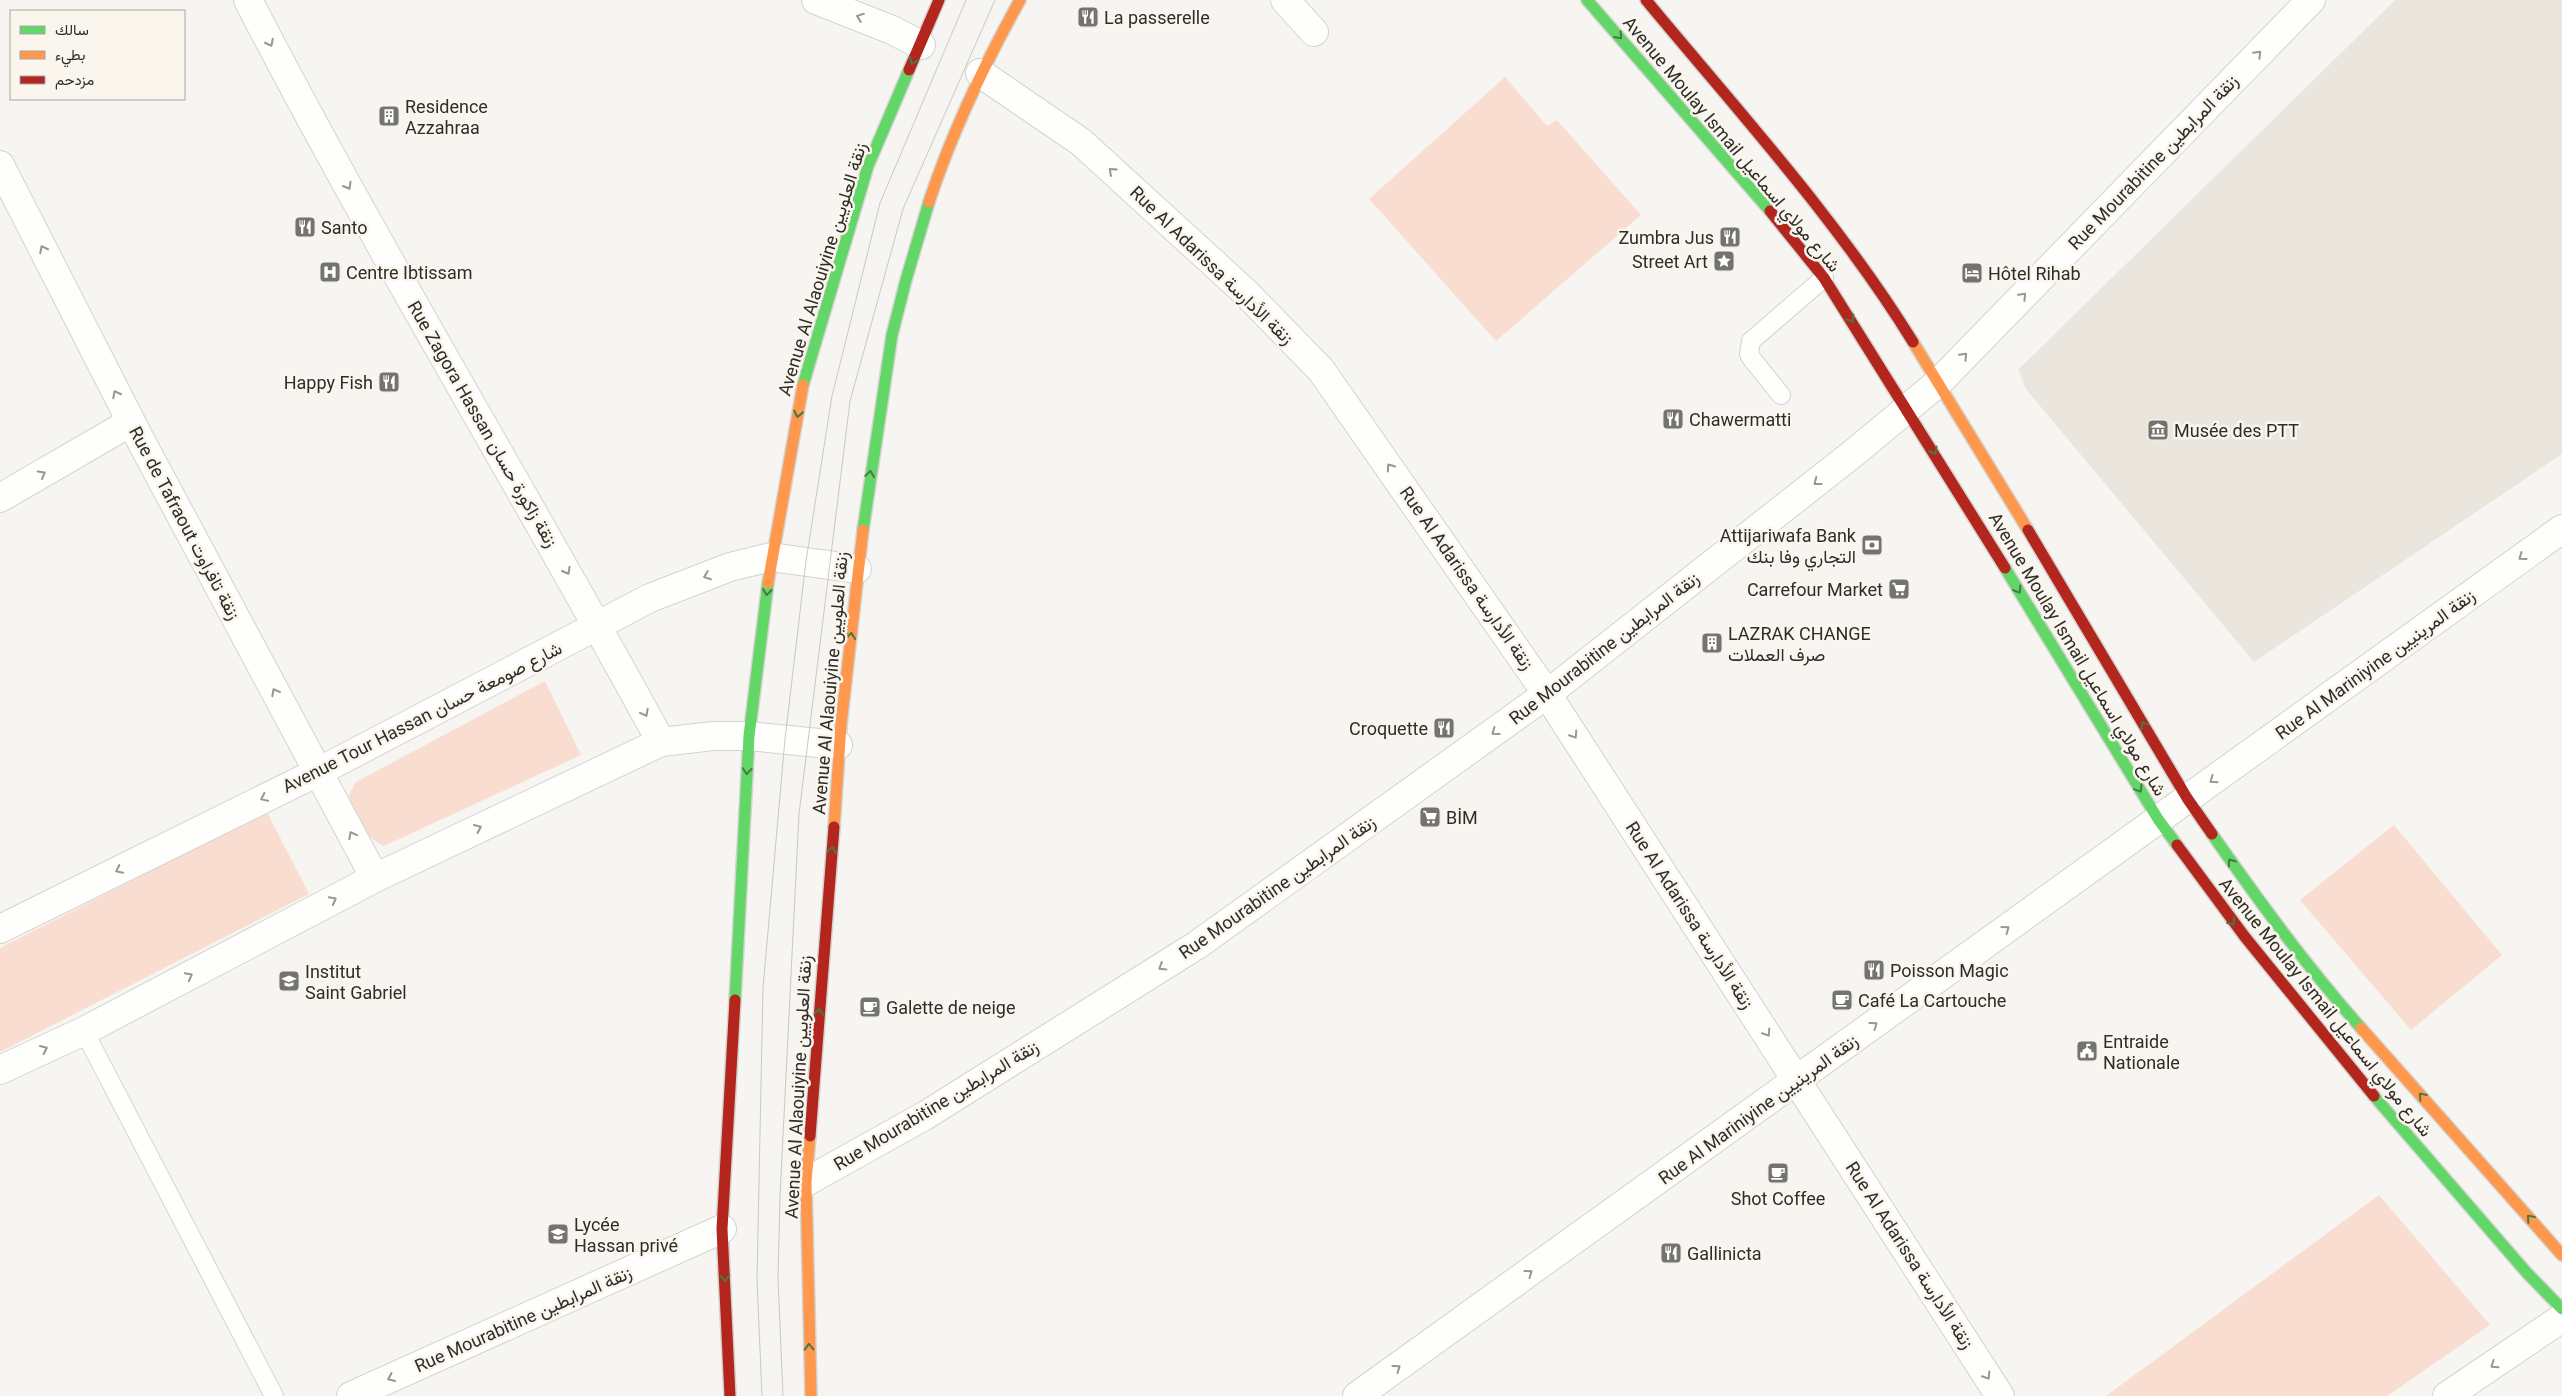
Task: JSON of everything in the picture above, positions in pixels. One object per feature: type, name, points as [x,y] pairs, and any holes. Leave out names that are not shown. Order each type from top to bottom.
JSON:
[{"type":"main road","name":"Avenue Al Alaouiyine زنقة العلويين","points":[[730,1396],[722,1229],[749,736],[771,557],[804,380],[868,166],[939,0]]},
{"type":"main road","name":"Avenue Al Alaouiyine زنقة العلويين","points":[[810,1396],[806,1182],[837,790],[838,745],[857,569],[895,322],[913,255],[932,196],[980,73],[1020,0]]},
{"type":"main road","name":"Avenue Moulay Ismail شارع مولاي اسماعيل","points":[[1587,0],[1828,276],[2158,819],[2195,874],[2299,1006],[2527,1273],[2562,1309]]},
{"type":"main road","name":"Avenue Moulay Ismail شارع مولاي اسماعيل","points":[[1646,0],[1820,210],[1851,258],[1891,306],[1939,382],[2188,798],[2254,896],[2320,981],[2562,1254]]},
{"type":"street","name":"Rue Zagora Hassan زنقة زاكورة حسان","points":[[248,0],[306,112],[598,626],[661,742]]},
{"type":"street","points":[[816,0],[892,30],[920,44]]},
{"type":"street","points":[[1285,0],[1314,32]]},
{"type":"street","name":"Rue Mourabitine زنقة المرابطين","points":[[806,1182],[926,1114],[1197,945],[1547,694],[1908,410],[1939,382],[2311,0]]},
{"type":"street","name":"Rue Al Adarissa زنقة الأدارسة","points":[[980,73],[1081,142],[1245,292],[1321,370],[1547,694],[2000,1396]]},
{"type":"street","name":"Rue de Tafraout زنقة تافراوت","points":[[0,165],[131,422],[375,878]]},
{"type":"street","points":[[0,498],[131,422]]},
{"type":"street","name":"Rue Al Mariniyine زنقة المرينيين","points":[[1357,1396],[1798,1081],[2158,819],[2562,529]]},
{"type":"street","name":"Avenue Tour Hassan شارع صومعة حسان","points":[[0,929],[318,772],[650,598],[730,568],[771,557],[857,569]]},
{"type":"street","points":[[0,1070],[84,1031],[375,878],[661,742],[713,736],[749,736],[838,745]]},
{"type":"street","name":"Rue Mourabitine زنقة المرابطين","points":[[351,1396],[722,1229]]},
{"type":"street","points":[[2447,1396],[2562,1318]]},
{"type":"lane","points":[[1781,395],[1752,360],[1749,354],[1751,341],[1828,276]]},
{"type":"lane","points":[[84,1031],[274,1396]]},
{"type":"shaded area","points":[[2395,0],[2562,0],[2562,454],[2254,662],[2026,389],[2018,370]]},
{"type":"shaded area","points":[[1505,77],[1547,126],[1557,120],[1641,215],[1496,341],[1369,199]]},
{"type":"shaded area","points":[[545,681],[581,755],[384,846],[371,837],[360,825],[353,811],[349,795],[356,782]]},
{"type":"shaded area","points":[[267,812],[309,894],[0,1052],[0,948]]},
{"type":"shaded area","points":[[2394,825],[2502,955],[2411,1030],[2300,900]]},
{"type":"shaded area","points":[[2379,1195],[2490,1325],[2387,1396],[2106,1396]]},
{"type":"tram line","points":[[762,1396],[757,1280],[763,988],[785,739],[806,561],[832,396],[880,203],[966,0]]},
{"type":"tram line","points":[[783,1396],[778,1279],[780,1196],[799,814],[850,401],[903,209],[995,0]]},
{"type":"traffic: fast","points":[[1587,0],[1770,211]]},
{"type":"traffic: fast","points":[[803,385],[868,166],[909,70]]},
{"type":"traffic: fast","points":[[863,530],[892,335],[929,202]]},
{"type":"traffic: fast","points":[[2005,568],[2158,819],[2177,845]]},
{"type":"traffic: fast","points":[[735,1000],[749,736],[768,583]]},
{"type":"traffic: fast","points":[[2212,834],[2284,933],[2361,1028]]},
{"type":"traffic: fast","points":[[2374,1096],[2527,1273],[2562,1309]]},
{"type":"traffic: slow","points":[[929,202],[948,150],[970,99],[1020,0]]},
{"type":"traffic: slow","points":[[1913,342],[2028,530]]},
{"type":"traffic: slow","points":[[768,583],[803,385]]},
{"type":"traffic: slow","points":[[834,827],[841,725],[863,530]]},
{"type":"traffic: slow","points":[[2361,1028],[2562,1255]]},
{"type":"traffic: slow","points":[[810,1136],[806,1182],[811,1396]]},
{"type":"traffic: jam","points":[[909,70],[939,0]]},
{"type":"traffic: jam","points":[[1646,0],[1819,209],[1852,252],[1913,342]]},
{"type":"traffic: jam","points":[[1770,211],[1824,278],[2005,568]]},
{"type":"traffic: jam","points":[[2028,530],[2187,798],[2212,834]]},
{"type":"traffic: jam","points":[[810,1136],[834,827]]},
{"type":"traffic: jam","points":[[2177,845],[2245,937],[2374,1096]]},
{"type":"traffic: jam","points":[[730,1396],[722,1229],[735,1000]]},
{"type":"place","name":"La passerelle","points":[[1088,17]]},
{"type":"place","name":"Residence Azzahraa","points":[[389,116]]},
{"type":"place","name":"Santo","points":[[305,227]]},
{"type":"place","name":"Zumbra Jus","points":[[1730,237]]},
{"type":"place","name":"Street Art","points":[[1724,261]]},
{"type":"place","name":"Centre Ibtissam","points":[[330,272]]},
{"type":"place","name":"Hôtel Rihab","points":[[1972,273]]},
{"type":"place","name":"Happy Fish","points":[[389,382]]},
{"type":"place","name":"Chawermatti","points":[[1673,419]]},
{"type":"place","name":"Musée des PTT","points":[[2158,430]]},
{"type":"place","name":"Attijariwafa Bank التجاري وفا بنك","points":[[1872,545]]},
{"type":"place","name":"Carrefour Market","points":[[1899,589]]},
{"type":"place","name":"LAZRAK CHANGE صرف العملات","points":[[1712,643]]},
{"type":"place","name":"Croquette","points":[[1444,728]]},
{"type":"place","name":"BİM","points":[[1430,817]]},
{"type":"place","name":"Poisson Magic","points":[[1874,970]]},
{"type":"place","name":"Institut Saint Gabriel","points":[[289,981]]},
{"type":"place","name":"Café La Cartouche","points":[[1842,1000]]},
{"type":"place","name":"Galette de neige","points":[[870,1007]]},
{"type":"place","name":"Entraide Nationale","points":[[2087,1051]]},
{"type":"place","name":"Shot Coffee","points":[[1778,1173]]},
{"type":"place","name":"Lycée Hassan privé","points":[[558,1234]]},
{"type":"place","name":"Gallinicta","points":[[1671,1253]]}]
